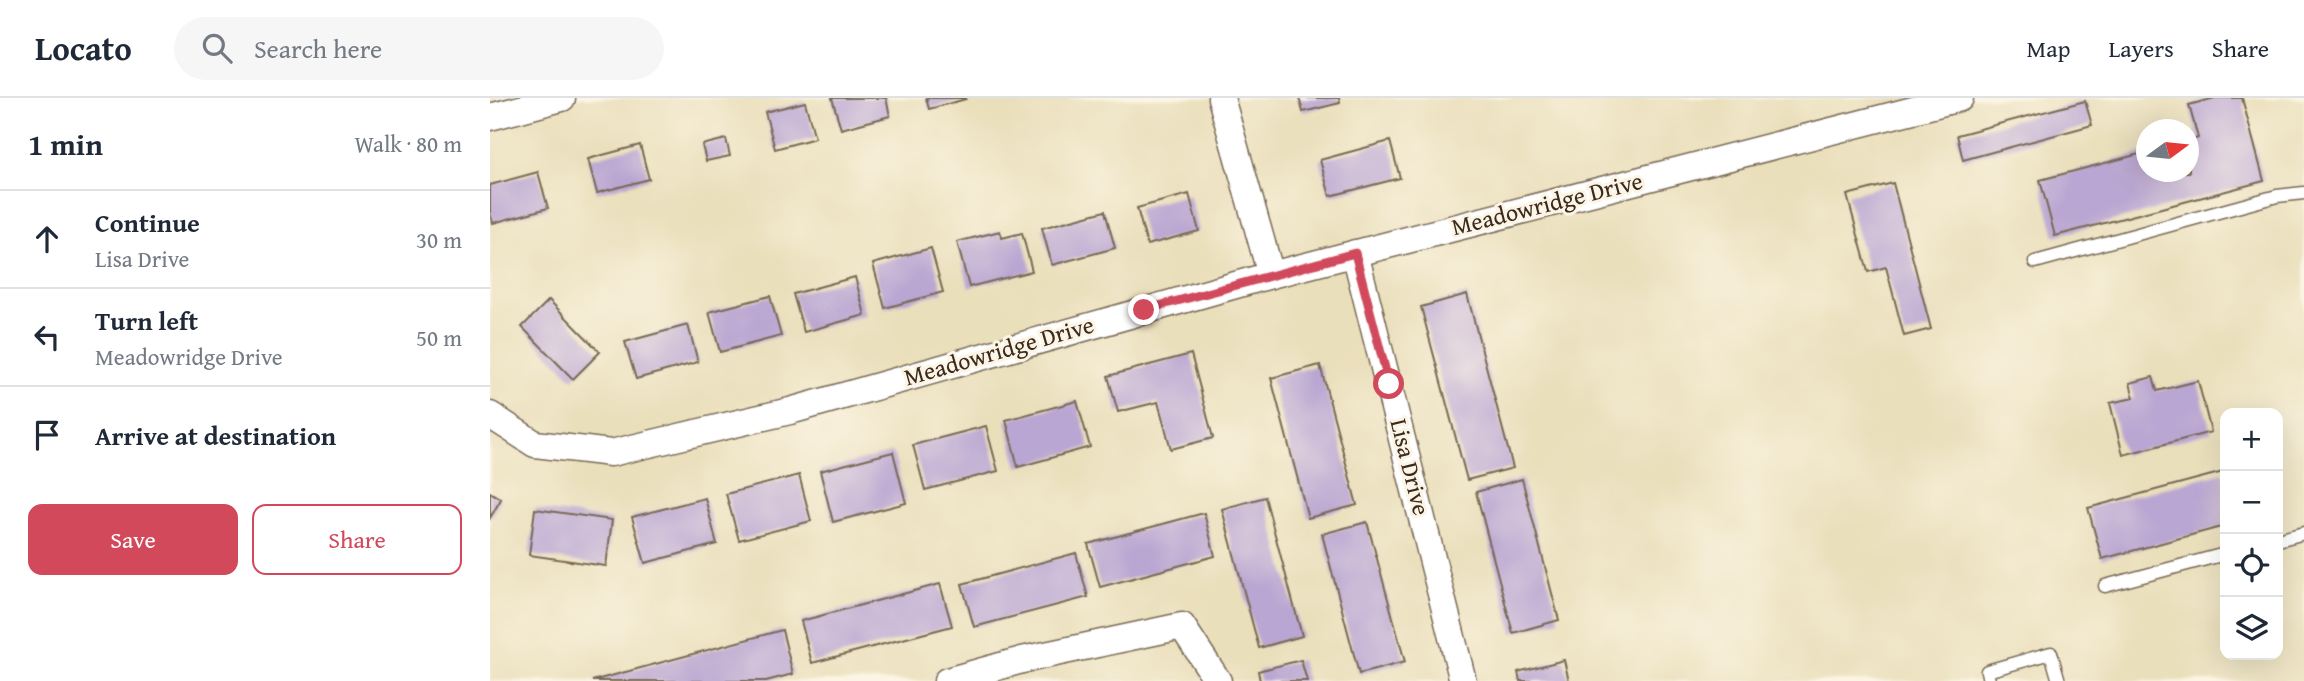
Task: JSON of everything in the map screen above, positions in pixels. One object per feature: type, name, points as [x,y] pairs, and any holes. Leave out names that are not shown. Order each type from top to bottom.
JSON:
[{"type":"street","points":[[490,117],[562,98]]},
{"type":"street","points":[[1221,98],[1271,275]]},
{"type":"street","name":"Meadowridge Drive","points":[[490,415],[535,444],[611,453],[790,411],[1271,275],[1960,98]]},
{"type":"street","name":"Lisa Drive","points":[[1355,253],[1463,681]]},
{"type":"street","points":[[947,681],[1022,660],[1182,626],[1218,681]]},
{"type":"lane","points":[[2035,262],[2277,196],[2304,193]]},
{"type":"lane","points":[[2283,539],[2304,533]]},
{"type":"lane","points":[[2105,586],[2220,555]]},
{"type":"lane","points":[[1989,681],[1987,671],[2051,653],[2059,681]]},
{"type":"building","points":[[832,98],[886,98],[890,116],[841,129]]},
{"type":"building","points":[[926,98],[966,98],[966,99],[929,109]]},
{"type":"building","points":[[1299,98],[1339,98],[1340,103],[1303,112]]},
{"type":"building","points":[[2215,98],[2242,98],[2264,181],[2055,236],[2040,180],[2136,155],[2136,182],[2199,182],[2199,119],[2193,119],[2189,105]]},
{"type":"building","points":[[2085,101],[2092,125],[1963,160],[1957,135]]},
{"type":"building","points":[[805,102],[815,138],[775,149],[765,112]]},
{"type":"building","points":[[726,139],[730,156],[706,161],[702,145]]},
{"type":"building","points":[[1390,141],[1400,178],[1330,196],[1320,160]]},
{"type":"building","points":[[640,145],[649,179],[597,193],[588,159]]},
{"type":"building","points":[[538,172],[548,208],[493,223],[490,213],[490,185]]},
{"type":"building","points":[[1893,183],[1931,329],[1904,336],[1886,267],[1868,272],[1847,195]]},
{"type":"building","points":[[1189,194],[1199,231],[1147,245],[1137,208]]},
{"type":"building","points":[[1105,211],[1115,248],[1052,265],[1042,228]]},
{"type":"building","points":[[1000,231],[1002,238],[1022,233],[1032,271],[969,287],[957,242]]},
{"type":"building","points":[[931,248],[943,292],[885,308],[873,264]]},
{"type":"building","points":[[855,277],[865,315],[804,332],[793,294]]},
{"type":"building","points":[[1467,294],[1513,468],[1467,480],[1421,307]]},
{"type":"building","points":[[770,296],[781,336],[720,352],[709,312]]},
{"type":"building","points":[[549,300],[600,352],[573,379],[522,327]]},
{"type":"building","points":[[688,325],[698,362],[636,379],[625,342]]},
{"type":"building","points":[[1191,354],[1213,438],[1171,449],[1158,402],[1118,412],[1108,376]]},
{"type":"building","points":[[1320,365],[1357,505],[1308,518],[1271,378]]},
{"type":"building","points":[[2153,377],[2157,391],[2198,381],[2211,432],[2123,455],[2110,403],[2134,398],[2130,383]]},
{"type":"building","points":[[1077,401],[1090,447],[1018,467],[1006,420]]},
{"type":"building","points":[[986,426],[998,471],[925,490],[913,445]]},
{"type":"building","points":[[893,452],[906,503],[833,522],[820,471]]},
{"type":"building","points":[[2220,473],[2220,527],[2102,559],[2088,508]]},
{"type":"building","points":[[799,475],[811,521],[739,540],[726,494]]},
{"type":"building","points":[[1522,479],[1559,620],[1513,633],[1476,492]]},
{"type":"building","points":[[490,492],[501,499],[490,518]]},
{"type":"building","points":[[1265,497],[1302,636],[1259,648],[1222,509]]},
{"type":"building","points":[[705,498],[717,544],[645,563],[632,517]]},
{"type":"building","points":[[535,509],[612,520],[606,566],[529,555]]},
{"type":"building","points":[[1204,513],[1215,556],[1100,587],[1088,544]]},
{"type":"building","points":[[1367,522],[1405,662],[1359,674],[1322,534]]},
{"type":"building","points":[[1076,553],[1088,597],[974,627],[962,584]]},
{"type":"building","points":[[940,584],[952,626],[812,663],[801,621]]},
{"type":"building","points":[[782,630],[793,674],[766,681],[592,681]]},
{"type":"building","points":[[1301,660],[1307,681],[1260,681],[1258,671]]},
{"type":"building","points":[[1564,660],[1569,681],[1520,681],[1518,672]]},
{"type":"route","points":[[1144,310],[1355,253],[1389,384]]}]
